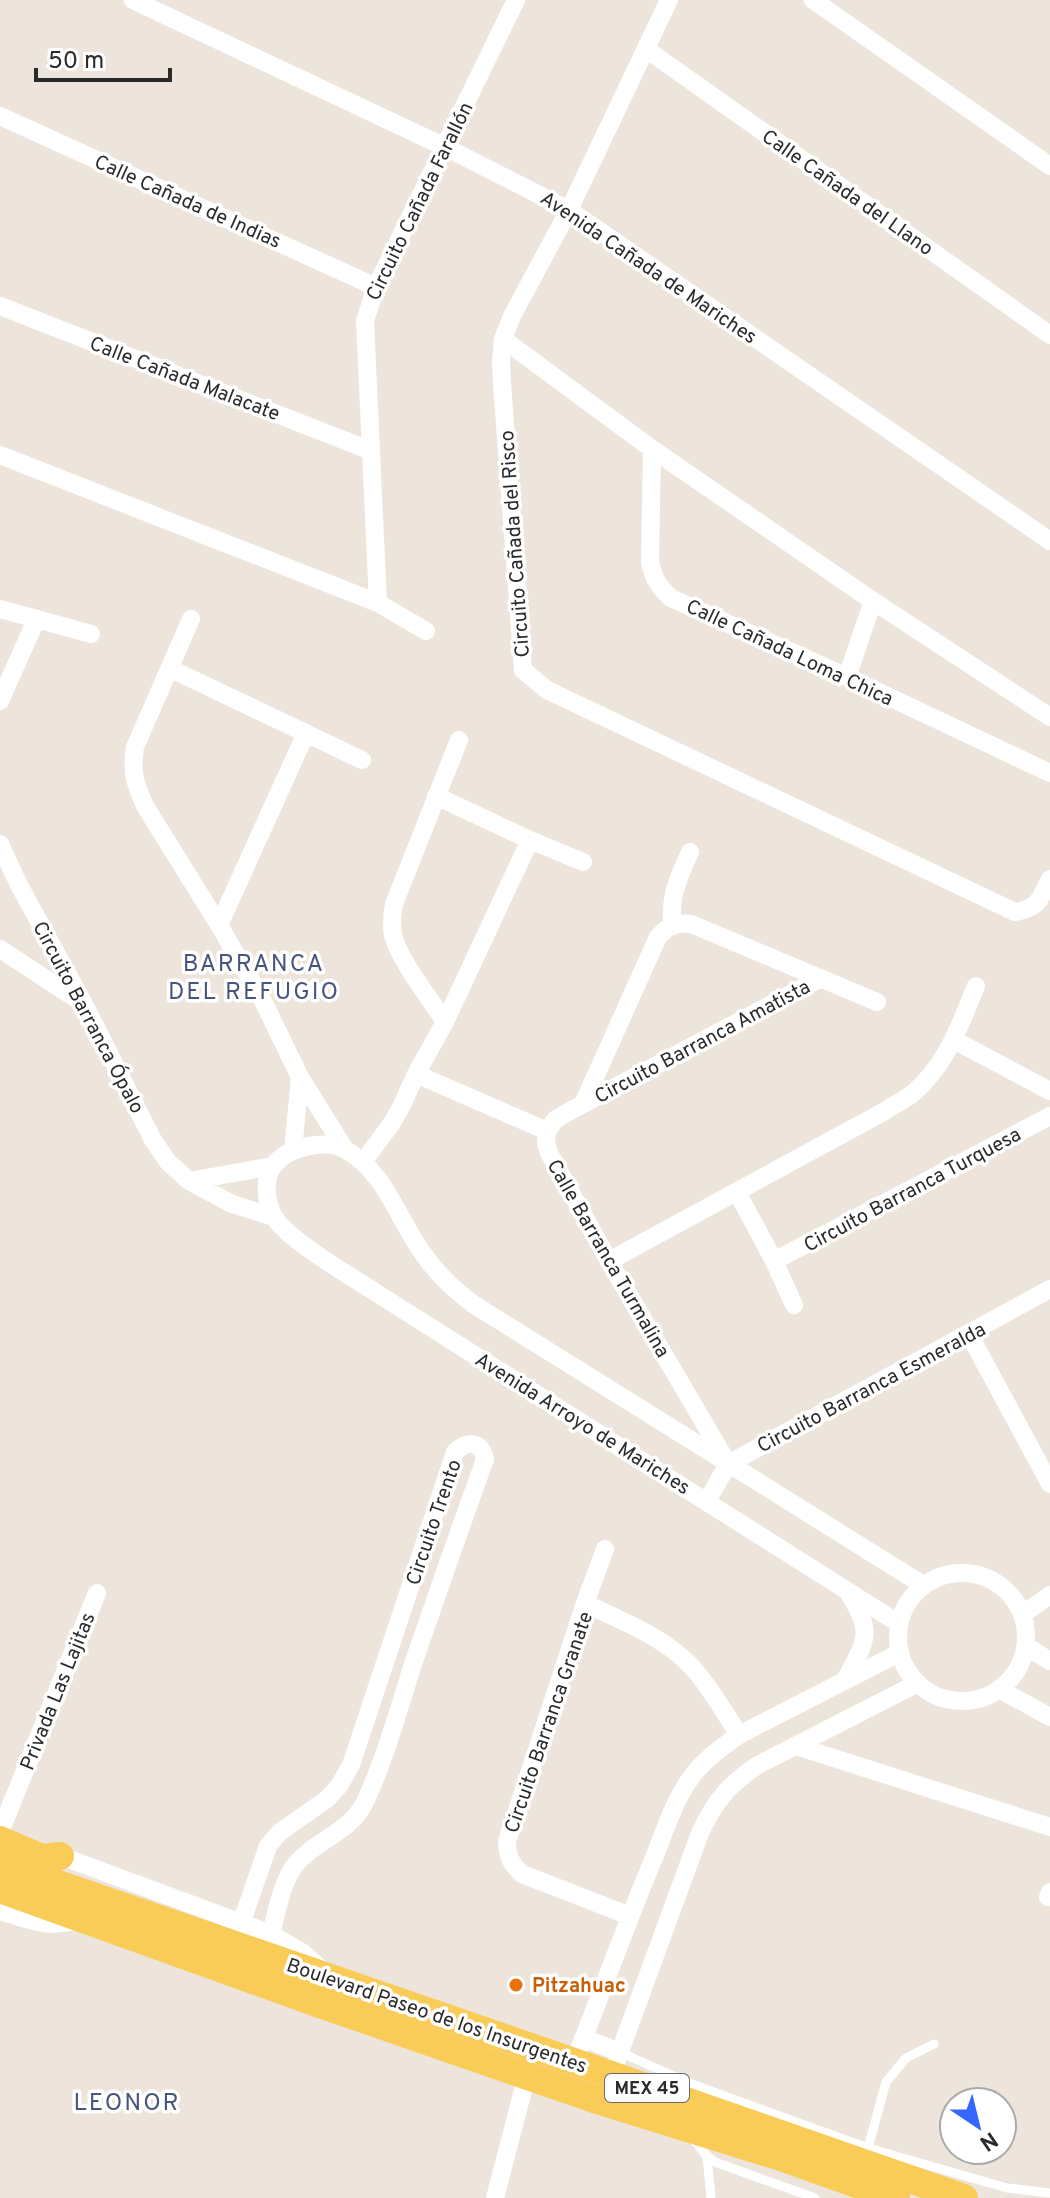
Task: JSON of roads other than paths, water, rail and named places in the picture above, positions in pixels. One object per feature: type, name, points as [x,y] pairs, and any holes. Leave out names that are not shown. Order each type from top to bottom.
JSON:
[{"type":"main road","points":[[0,1840],[42,1858],[60,1856]]},
{"type":"main road","name":"Boulevard Paseo de los Insurgentes","points":[[0,1864],[329,1978],[579,2050],[964,2198]]},
{"type":"main road","name":"Boulevard Paseo de los Insurgentes","points":[[0,1889],[317,2003],[896,2198]]},
{"type":"street","name":"Avenida Cañada de Mariches","points":[[133,0],[445,147],[569,210],[1050,541]]},
{"type":"street","name":"Circuito Cañada del Risco","points":[[669,0],[569,210],[512,316],[503,339],[502,384],[523,670],[547,690],[1015,912],[1034,907],[1050,879]]},
{"type":"street","points":[[813,0],[1050,166]]},
{"type":"street","name":"Circuito Cañada Farallón","points":[[378,603],[365,321],[376,287],[513,1]]},
{"type":"street","name":"Calle Cañada del Llano","points":[[646,49],[1050,335]]},
{"type":"street","name":"Calle Cañada de Indias","points":[[0,116],[376,287]]},
{"type":"street","name":"Calle Cañada Malacate","points":[[0,306],[369,450]]},
{"type":"street","points":[[503,339],[652,449],[873,601],[1050,717]]},
{"type":"street","name":"Calle Cañada Loma Chica","points":[[652,449],[650,562],[660,588],[671,598],[1050,773]]},
{"type":"street","points":[[0,455],[378,603],[426,631]]},
{"type":"street","points":[[847,677],[873,601]]},
{"type":"street","points":[[0,609],[91,634]]},
{"type":"street","points":[[191,619],[135,747],[132,766],[135,785],[263,1001],[300,1077],[344,1148],[363,1162],[381,1182],[421,1251],[453,1288],[473,1304],[923,1585]]},
{"type":"street","points":[[0,701],[36,620]]},
{"type":"street","points":[[171,669],[362,760]]},
{"type":"street","points":[[219,925],[306,733]]},
{"type":"street","points":[[445,1022],[399,950],[391,919],[394,904],[459,740]]},
{"type":"street","points":[[436,796],[583,862]]},
{"type":"street","points":[[363,1162],[392,1123],[445,1022],[530,840]]},
{"type":"street","name":"Circuito Barranca Ópalo","points":[[0,844],[153,1140],[168,1162],[189,1181],[232,1204],[274,1217]]},
{"type":"street","points":[[672,925],[671,905],[675,885],[690,852]]},
{"type":"street","name":"Circuito Barranca Amatista","points":[[583,1104],[658,937],[672,925],[691,924],[877,1002]]},
{"type":"street","points":[[0,949],[84,1004]]},
{"type":"street","name":"Circuito Barranca Amatista","points":[[547,1131],[555,1120],[583,1104],[821,978]]},
{"type":"street","points":[[609,1261],[885,1111],[912,1093],[934,1071],[954,1040],[976,986]]},
{"type":"street","points":[[954,1040],[1050,1091]]},
{"type":"street","name":"Calle Barranca Turmalina","points":[[416,1074],[547,1131],[549,1153],[728,1464]]},
{"type":"street","points":[[293,1151],[300,1077]]},
{"type":"street","name":"Circuito Barranca Turquesa","points":[[774,1261],[1050,1116]]},
{"type":"street","points":[[189,1181],[273,1166],[293,1151],[312,1145],[328,1144],[344,1148]]},
{"type":"street","points":[[273,1166],[267,1182],[274,1217]]},
{"type":"street","points":[[737,1192],[794,1305]]},
{"type":"street","name":"Avenida Arroyo de Mariches","points":[[274,1217],[297,1240],[378,1294],[898,1623]]},
{"type":"street","name":"Circuito Barranca Esmeralda","points":[[728,1464],[1050,1289]]},
{"type":"street","points":[[969,1334],[1050,1484]]},
{"type":"street","name":"Circuito Trento","points":[[241,1924],[268,1846],[280,1832],[327,1799],[351,1765],[455,1452],[469,1443],[477,1444],[484,1451],[485,1459],[377,1775],[358,1814],[294,1866],[271,1934]]},
{"type":"street","points":[[707,1501],[728,1464]]},
{"type":"street","points":[[585,1603],[605,1549]]},
{"type":"street","points":[[961,1572],[980,1575],[999,1583],[1013,1597],[1023,1614],[1026,1646],[1021,1663],[1012,1678],[979,1699],[957,1701],[935,1696],[916,1684],[905,1670],[899,1653],[898,1623],[912,1595],[941,1576],[961,1572]]},
{"type":"street","points":[[845,1680],[862,1648],[866,1632],[862,1614],[847,1591]]},
{"type":"street","name":"Privada Las Lajitas","points":[[0,1833],[97,1593]]},
{"type":"street","points":[[1023,1614],[1050,1595]]},
{"type":"street","points":[[409,1596],[433,1605]]},
{"type":"street","name":"Circuito Barranca Granate","points":[[630,1916],[522,1874],[507,1854],[507,1841],[585,1603],[650,1635],[682,1657],[709,1688],[739,1735]]},
{"type":"street","points":[[1026,1646],[1050,1661]]},
{"type":"street","points":[[579,2050],[630,1916],[683,1791],[695,1772],[715,1752],[739,1735],[899,1653]]},
{"type":"street","points":[[616,2064],[700,1833],[721,1795],[758,1765],[916,1684]]},
{"type":"street","points":[[999,1689],[1050,1717]]},
{"type":"street","points":[[796,1746],[1050,1827]]},
{"type":"street","points":[[351,1765],[377,1775]]},
{"type":"street","points":[[307,1813],[328,1840]]},
{"type":"street","points":[[0,1833],[271,1934],[303,1953],[329,1978]]},
{"type":"street","points":[[0,1908],[47,1922],[79,1917]]},
{"type":"street","points":[[495,2198],[527,2075]]},
{"type":"lane","points":[[868,2148],[886,2082],[906,2058],[934,2044]]},
{"type":"lane","points":[[616,2064],[689,2083],[868,2148],[1005,2193],[1050,2193]]},
{"type":"lane","points":[[686,2129],[715,2162],[815,2198]]},
{"type":"lane","points":[[707,2156],[711,2198]]},
{"type":"place","name":"Pitzahuac","points":[[516,1985]]},
{"type":"district","name":"BARRANCA DEL REFUGIO","points":[[254,977]]},
{"type":"district","name":"LEONOR","points":[[127,2102]]}]
